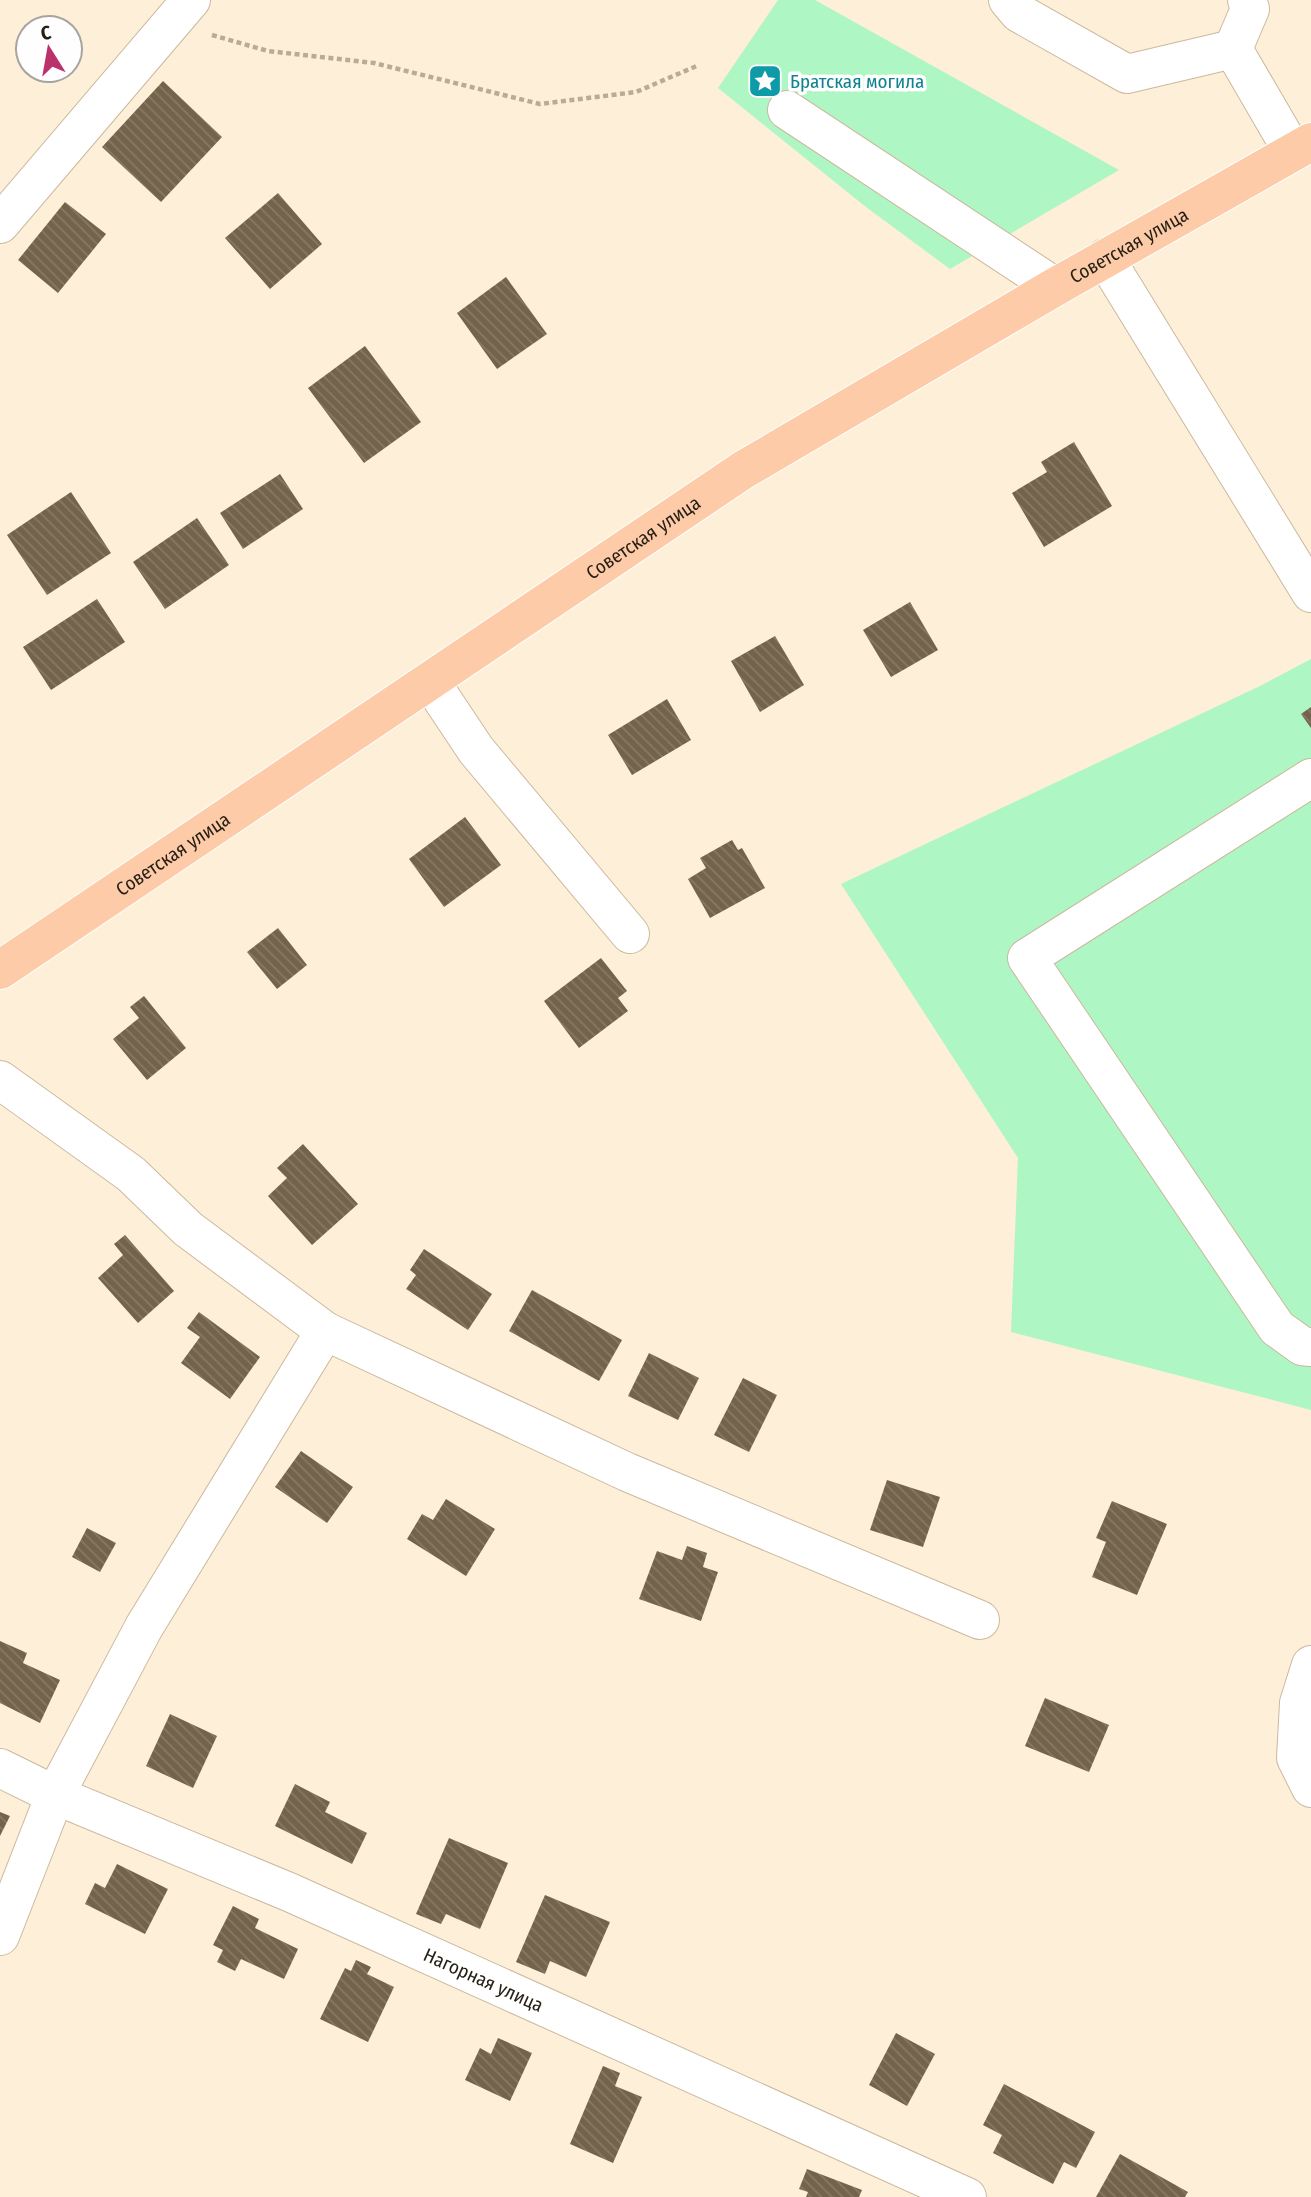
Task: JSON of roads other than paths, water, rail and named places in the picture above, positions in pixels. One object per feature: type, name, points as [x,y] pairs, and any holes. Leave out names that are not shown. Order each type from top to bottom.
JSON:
[{"type":"main road","name":"Советская улица","points":[[0,971],[743,470],[1055,286],[1302,147]]},
{"type":"street","points":[[1009,0],[1019,13],[1127,74],[1233,49]]},
{"type":"street","points":[[1233,49],[1250,9],[1247,0]]},
{"type":"street","points":[[0,224],[181,12]]},
{"type":"street","points":[[1233,49],[1302,147]]},
{"type":"street","points":[[787,110],[1055,286]]},
{"type":"street","points":[[1105,258],[1311,593]]},
{"type":"street","points":[[430,681],[476,750],[630,934]]},
{"type":"street","points":[[1310,781],[1027,958],[1277,1328],[1302,1346],[1311,1347]]},
{"type":"street","points":[[0,1080],[131,1174],[188,1229],[325,1331],[627,1472],[980,1620]]},
{"type":"street","points":[[0,1936],[55,1796],[144,1627],[325,1331]]},
{"type":"street","points":[[1311,1665],[1299,1703],[1296,1758],[1311,1788]]},
{"type":"street","name":"Нагорная улица","points":[[0,1768],[55,1796],[289,1892],[967,2197]]},
{"type":"place","name":"Братская могила","points":[[765,81]]}]
